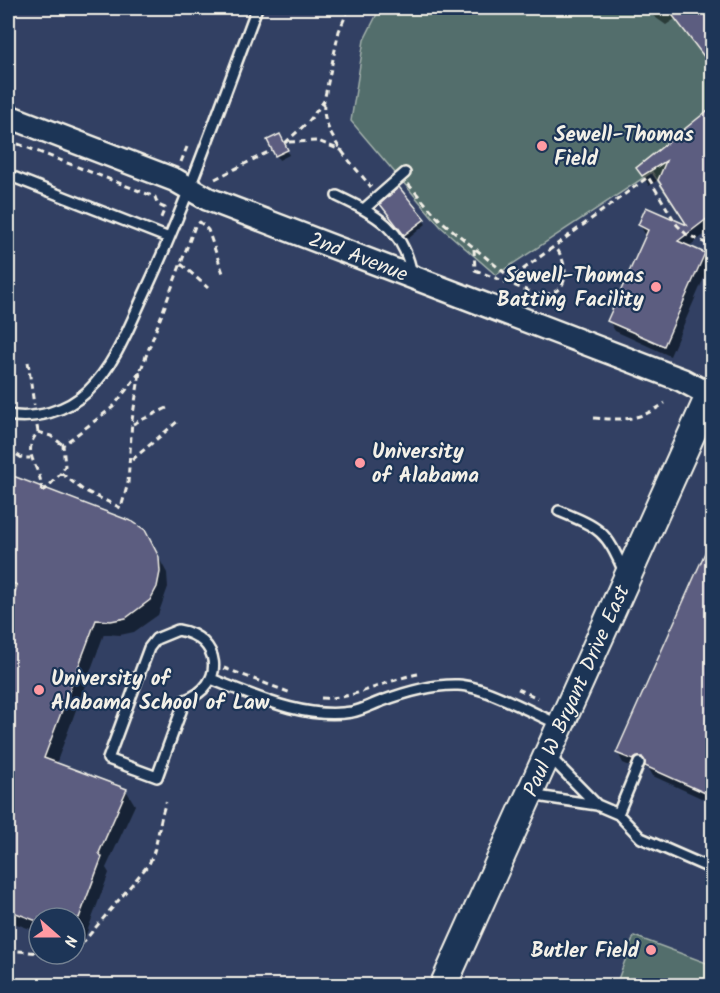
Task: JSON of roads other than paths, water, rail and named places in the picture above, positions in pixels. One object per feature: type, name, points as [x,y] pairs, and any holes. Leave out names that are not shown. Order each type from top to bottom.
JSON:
[{"type":"main road","name":"Paul W Bryant Drive East","points":[[443,986],[549,756],[711,392]]},
{"type":"street","name":"2nd Avenue","points":[[8,116],[188,187],[208,199],[412,275],[711,392]]},
{"type":"lane","points":[[8,415],[17,417],[51,412],[67,406],[88,392],[109,367],[169,238],[257,8]]},
{"type":"lane","points":[[8,175],[169,238]]},
{"type":"lane","points":[[364,209],[403,175]]},
{"type":"lane","points":[[337,195],[364,209],[400,239],[408,253],[412,275]]},
{"type":"lane","points":[[559,511],[602,530],[613,547],[627,580]]},
{"type":"lane","points":[[178,630],[189,632],[208,646],[213,664],[211,680],[196,696],[185,700],[158,777],[108,759],[149,648],[156,639],[178,630]]},
{"type":"lane","points":[[211,680],[296,709],[325,713],[353,712],[424,688],[460,685],[562,726]]},
{"type":"lane","points":[[549,756],[597,805]]},
{"type":"lane","points":[[618,814],[623,796],[639,763]]},
{"type":"lane","points":[[530,795],[597,805],[618,814],[641,838],[712,869]]},
{"type":"place","name":"Sewell-Thomas Field","points":[[542,146]]},
{"type":"place","name":"Sewell-Thomas Batting Facility","points":[[656,287]]},
{"type":"place","name":"University of Alabama","points":[[360,463]]},
{"type":"place","name":"University of Alabama School of Law","points":[[39,690]]},
{"type":"place","name":"Butler Field","points":[[651,950]]}]
